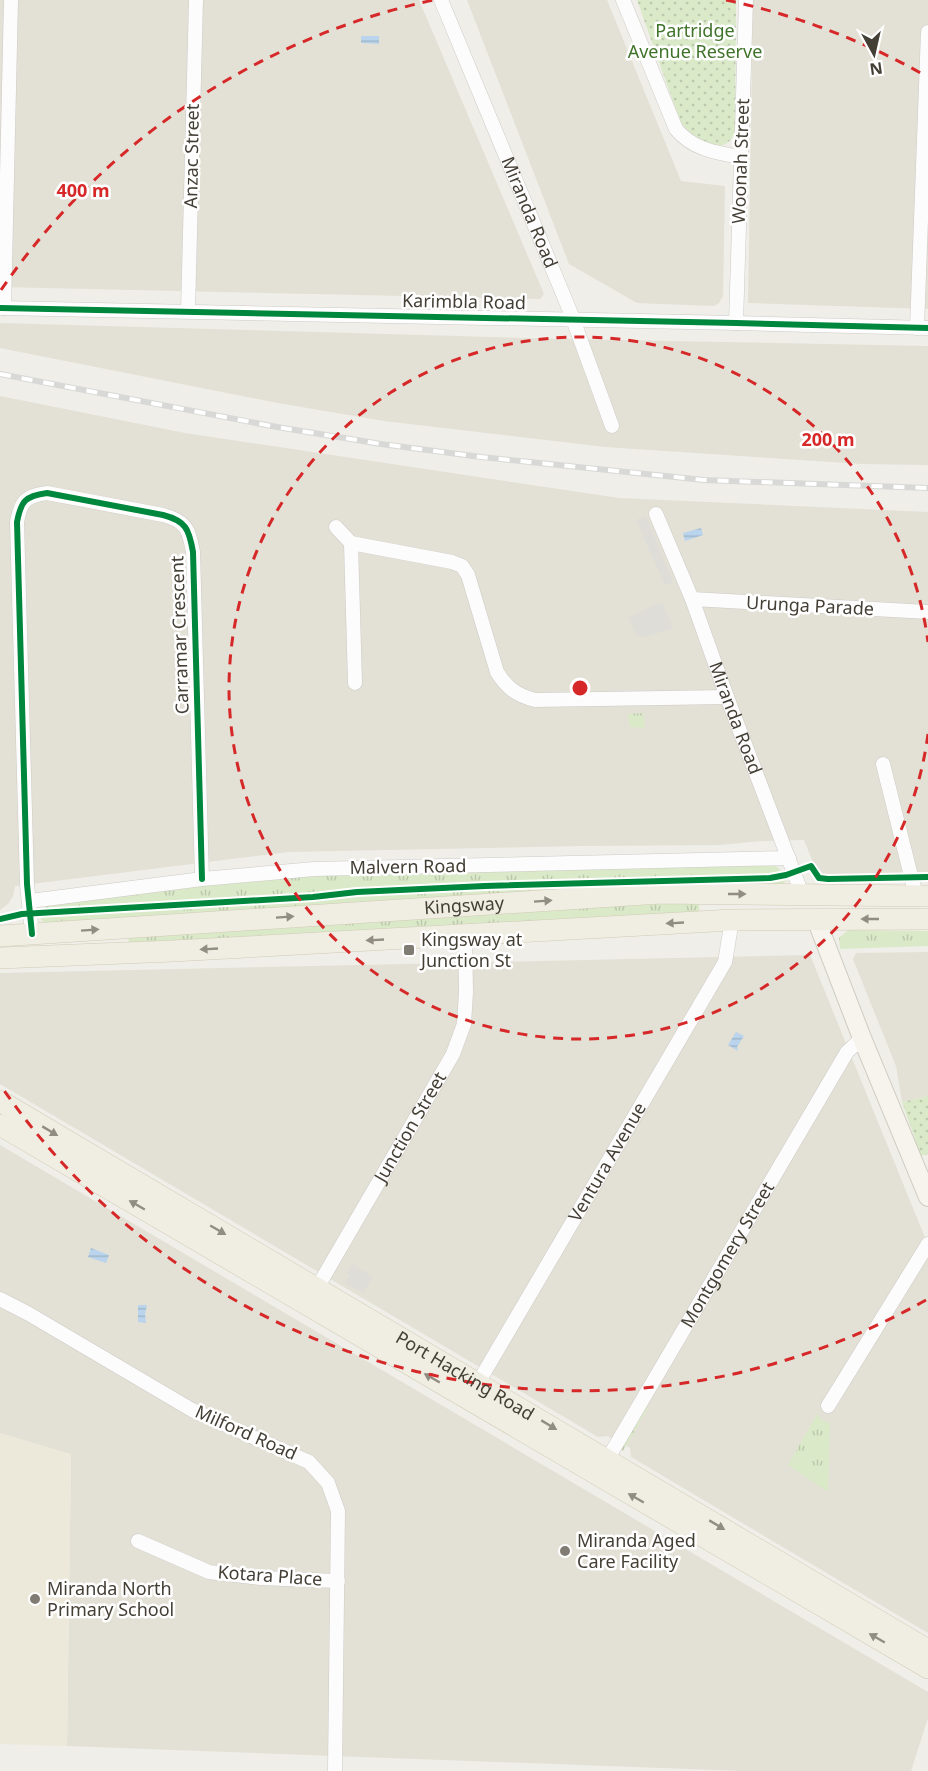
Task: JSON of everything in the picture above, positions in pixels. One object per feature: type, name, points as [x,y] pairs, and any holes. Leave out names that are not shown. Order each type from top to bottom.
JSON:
[{"type":"main road","name":"Kingsway","points":[[0,936],[660,893],[922,896]]},
{"type":"main road","name":"Miranda Road","points":[[802,894],[816,919]]},
{"type":"main road","name":"Kingsway","points":[[0,957],[173,951],[732,920],[928,919]]},
{"type":"main road","points":[[32,934],[34,957]]},
{"type":"main road","name":"Port Hacking Road","points":[[0,1101],[312,1297]]},
{"type":"main road","name":"Port Hacking Road","points":[[0,1125],[312,1297],[474,1391],[928,1668]]},
{"type":"main road","name":"Port Hacking Road","points":[[603,1468],[928,1650]]},
{"type":"street","points":[[2,308],[11,0]]},
{"type":"street","name":"Anzac Street","points":[[188,311],[196,0]]},
{"type":"street","name":"Miranda Road","points":[[441,0],[573,320],[612,426]]},
{"type":"street","points":[[623,0],[676,129],[698,147],[741,156]]},
{"type":"street","name":"Woonah Street","points":[[736,322],[746,0]]},
{"type":"street","points":[[923,328],[928,32]]},
{"type":"street","name":"Karimbla Road","points":[[2,308],[736,322],[923,328]]},
{"type":"street","name":"Carramar Crescent","points":[[32,934],[27,884],[17,522],[20,506],[32,495],[47,494],[163,515],[177,519],[186,527],[193,552],[202,879]]},
{"type":"street","name":"Miranda Road","points":[[656,514],[692,599],[802,894]]},
{"type":"street","points":[[336,527],[351,543],[452,562],[462,566],[468,575],[497,672],[505,685],[519,696],[535,700],[727,697]]},
{"type":"street","points":[[351,543],[355,683]]},
{"type":"street","name":"Urunga Parade","points":[[692,599],[928,612]]},
{"type":"street","points":[[883,764],[922,896]]},
{"type":"street","name":"Malvern Road","points":[[30,901],[202,879],[314,869],[789,858]]},
{"type":"street","points":[[816,919],[862,1038],[928,1197]]},
{"type":"street","name":"Ventura Avenue","points":[[474,1391],[725,962],[732,920]]},
{"type":"street","name":"Junction Street","points":[[312,1297],[453,1054],[464,1024],[465,935]]},
{"type":"street","name":"Montgomery Street","points":[[603,1468],[847,1052],[862,1038]]},
{"type":"street","points":[[828,1406],[928,1244]]},
{"type":"street","name":"Milford Road","points":[[0,1299],[192,1410],[309,1462],[328,1483],[338,1511],[335,1771]]},
{"type":"street","name":"Kotara Place","points":[[138,1541],[209,1572],[260,1578],[338,1581]]},
{"type":"shaded area","points":[[0,0],[419,0],[544,294],[540,299],[0,287]]},
{"type":"shaded area","points":[[467,0],[607,0],[681,181],[725,186],[723,296],[719,303],[714,306],[637,303],[569,264]]},
{"type":"shaded area","points":[[753,0],[928,0],[928,309],[748,303]]},
{"type":"shaded area","points":[[0,323],[561,339],[928,346],[928,465],[862,464],[605,447],[384,421],[278,403],[0,348]]},
{"type":"shaded area","points":[[0,396],[185,433],[619,498],[928,512],[928,873],[824,876],[817,872],[804,840],[720,845],[288,852],[15,886],[8,904],[0,910]]},
{"type":"shaded area","points":[[646,516],[673,582],[665,585],[636,520]]},
{"type":"shaded area","points":[[662,602],[673,628],[645,637],[636,635],[628,617]]},
{"type":"shaded area","points":[[928,952],[928,1096],[902,1102],[896,1066],[853,959],[856,953]]},
{"type":"shaded area","points":[[810,955],[928,1245],[928,1633],[631,1457],[630,1448],[607,1436],[598,1437],[0,1084],[0,973]]},
{"type":"shaded area","points":[[0,1145],[928,1692],[928,1718],[911,1771],[743,1771],[67,1746],[71,1455],[0,1433]]},
{"type":"shaded area","points":[[352,1264],[373,1277],[363,1293],[345,1282],[350,1275],[347,1273]]},
{"type":"shaded area","name":"Miranda North Primary School","points":[[0,1433],[71,1454],[67,1746],[0,1744]]},
{"type":"green space","name":"Partridge Avenue Reserve","points":[[637,0],[736,0],[735,130],[731,140],[724,145],[717,146],[700,140],[680,121]]},
{"type":"green space","points":[[643,713],[645,728],[630,727],[628,714]]},
{"type":"green space","points":[[768,859],[786,875],[787,880],[781,885],[699,904],[700,922],[129,946],[128,928],[46,924],[41,920],[40,914],[52,898],[202,879]]},
{"type":"green space","points":[[848,930],[928,931],[928,946],[840,949],[839,938]]},
{"type":"green space","points":[[928,1096],[928,1154],[921,1156],[902,1102]]},
{"type":"green space","points":[[646,1407],[648,1408],[623,1451],[621,1449]]},
{"type":"green space","points":[[817,1414],[821,1420],[830,1423],[828,1492],[788,1465]]},
{"type":"water","points":[[361,36],[379,36],[379,44],[361,43]]},
{"type":"water","points":[[701,528],[703,535],[685,541],[683,533]]},
{"type":"water","points":[[736,1032],[744,1036],[737,1047],[738,1051],[728,1045]]},
{"type":"water","points":[[91,1248],[109,1255],[106,1263],[88,1257]]},
{"type":"water","points":[[138,1305],[147,1305],[146,1323],[138,1322]]},
{"type":"railway","points":[[0,374],[277,427],[481,457],[704,480],[928,488]]},
{"type":"cycle path","points":[[0,308],[928,328]]},
{"type":"cycle path","points":[[32,934],[27,884],[17,522],[22,504],[34,496],[47,493],[163,515],[182,523],[188,532],[193,552],[202,879]]},
{"type":"cycle path","points":[[0,919],[22,914],[313,897],[357,892],[770,878],[811,866],[819,878],[828,879],[928,877]]},
{"type":"place","name":"Kingsway at Junction St","points":[[409,950]]},
{"type":"place","name":"Miranda Aged Care Facility","points":[[565,1551]]},
{"type":"place","name":"Miranda North Primary School","points":[[35,1599]]}]
